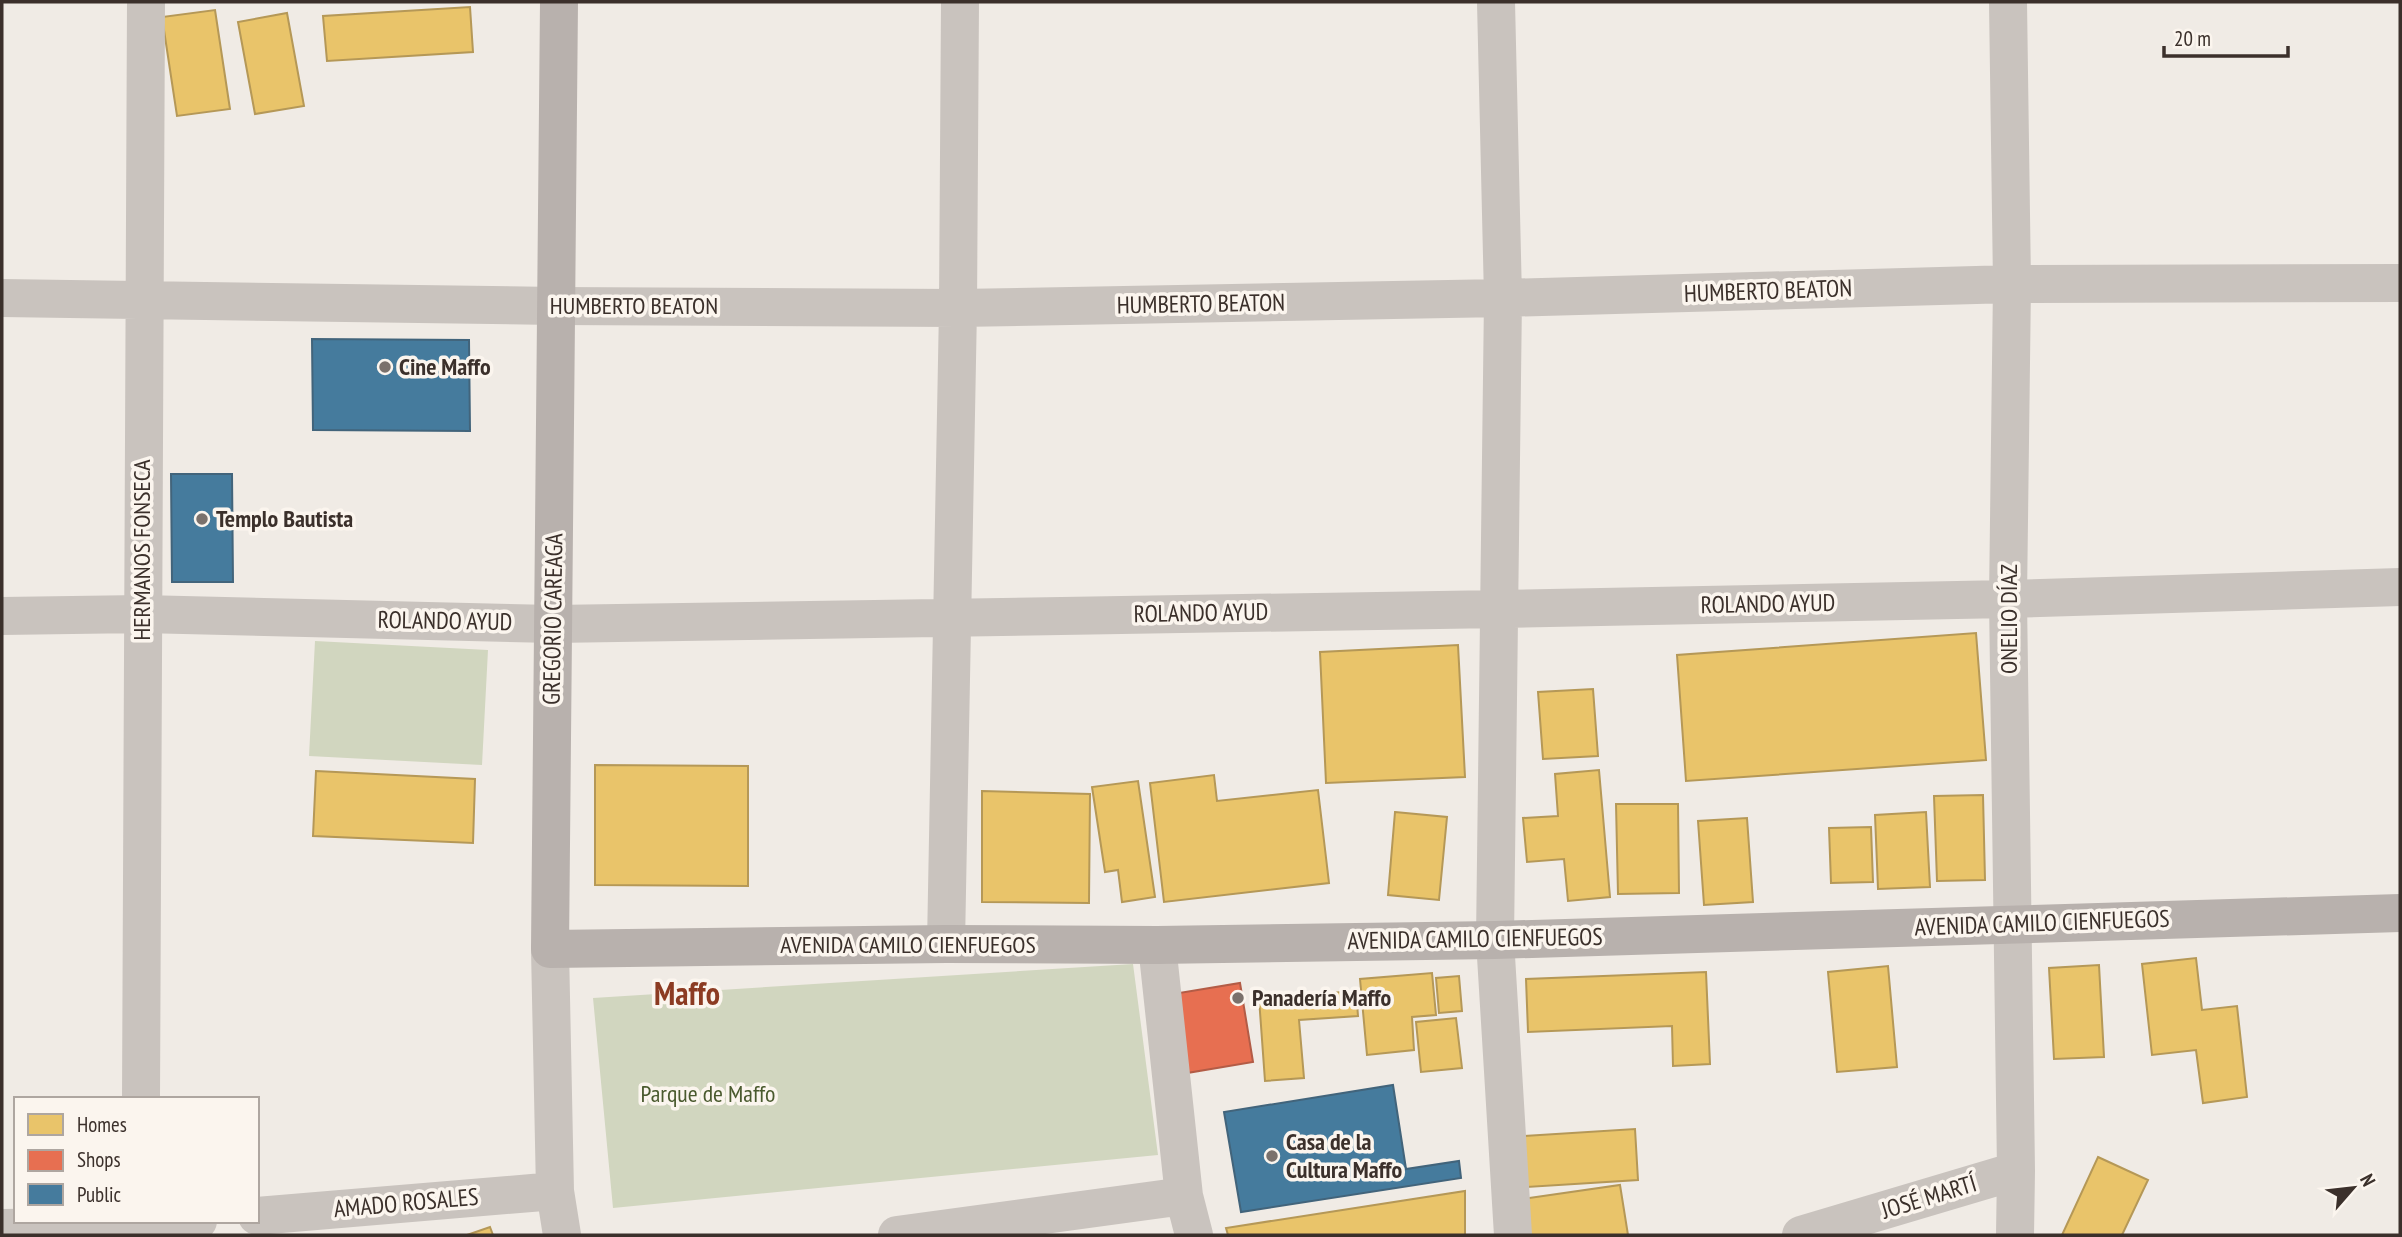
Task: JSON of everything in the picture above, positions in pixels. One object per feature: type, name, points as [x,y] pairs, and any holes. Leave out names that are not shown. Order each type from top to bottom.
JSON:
[{"type":"main road","name":"GREGORIO CAREAGA","points":[[550,949],[559,2]]},
{"type":"main road","name":"AVENIDA CAMILO CIENFUEGOS","points":[[550,949],[1495,940],[2400,913]]},
{"type":"street","name":"HERMANOS FONSECA","points":[[141,1097],[146,2]]},
{"type":"street","points":[[946,944],[958,308],[960,2]]},
{"type":"street","points":[[1496,2],[1503,298],[1495,940],[1513,1235]]},
{"type":"street","name":"ONELIO DÍAZ","points":[[2008,2],[2012,284],[2008,599],[2015,1235]]},
{"type":"street","name":"HUMBERTO BEATON","points":[[2,298],[556,306],[958,308],[1503,298],[2012,284],[2400,283]]},
{"type":"street","name":"ROLANDO AYUD","points":[[2,617],[142,614],[553,624],[2008,599],[2400,587]]},
{"type":"street","points":[[1157,945],[1184,1196],[1194,1235]]},
{"type":"street","name":"GREGORIO CAREAGA","points":[[550,949],[555,1191],[562,1235]]},
{"type":"street","name":"JOSÉ MARTÍ","points":[[1801,1235],[2016,1171]]},
{"type":"street","name":"AMADO ROSALES","points":[[259,1216],[555,1191]]},
{"type":"street","points":[[897,1235],[1184,1196]]},
{"type":"street","points":[[2,1228],[141,1228],[182,1223]]},
{"type":"green space","points":[[315,641],[488,650],[482,765],[309,756]]},
{"type":"green space","name":"Parque de Maffo","points":[[1133,964],[1158,1155],[613,1208],[593,998]]},
{"type":"building: Homes","points":[[470,7],[473,52],[327,61],[323,16]]},
{"type":"building: Homes","points":[[215,10],[230,109],[177,116],[162,17]]},
{"type":"building: Homes","points":[[287,13],[304,106],[255,114],[238,22]]},
{"type":"building: Homes","points":[[1976,633],[1986,760],[1686,781],[1677,655]]},
{"type":"building: Homes","points":[[1458,645],[1465,777],[1326,783],[1320,652]]},
{"type":"building: Homes","points":[[1593,689],[1598,756],[1543,759],[1538,692]]},
{"type":"building: Homes","points":[[595,765],[748,766],[748,886],[595,885]]},
{"type":"building: Homes","points":[[1599,770],[1610,897],[1568,901],[1564,859],[1527,862],[1523,818],[1558,816],[1555,774]]},
{"type":"building: Homes","points":[[316,771],[475,779],[473,843],[313,836]]},
{"type":"building: Homes","points":[[1214,775],[1217,801],[1318,790],[1329,883],[1164,902],[1150,783]]},
{"type":"building: Homes","points":[[1138,781],[1155,897],[1122,902],[1118,870],[1105,872],[1092,787]]},
{"type":"building: Homes","points":[[982,791],[1090,794],[1089,903],[982,902]]},
{"type":"building: Homes","points":[[1983,795],[1985,880],[1937,881],[1934,796]]},
{"type":"building: Homes","points":[[1616,804],[1678,804],[1679,893],[1618,894]]},
{"type":"building: Homes","points":[[1395,812],[1447,817],[1439,900],[1388,895]]},
{"type":"building: Homes","points":[[1926,812],[1930,887],[1878,889],[1875,815]]},
{"type":"building: Homes","points":[[1747,818],[1753,902],[1704,905],[1698,821]]},
{"type":"building: Homes","points":[[1871,827],[1873,882],[1831,883],[1829,828]]},
{"type":"building: Homes","points":[[2196,958],[2202,1010],[2237,1006],[2247,1097],[2203,1103],[2196,1050],[2152,1055],[2142,964]]},
{"type":"building: Homes","points":[[2099,965],[2104,1057],[2054,1059],[2049,968]]},
{"type":"building: Homes","points":[[1888,966],[1897,1067],[1837,1072],[1828,972]]},
{"type":"building: Homes","points":[[1706,972],[1710,1064],[1673,1066],[1672,1026],[1528,1032],[1526,979]]},
{"type":"building: Homes","points":[[1432,973],[1436,1015],[1412,1017],[1414,1050],[1367,1055],[1360,979]]},
{"type":"building: Homes","points":[[1459,976],[1462,1011],[1439,1013],[1436,978]]},
{"type":"building: Homes","points":[[1356,991],[1358,1016],[1299,1020],[1304,1078],[1265,1081],[1259,998]]},
{"type":"building: Homes","points":[[1456,1018],[1462,1068],[1421,1072],[1416,1022]]},
{"type":"building: Homes","points":[[1635,1129],[1638,1180],[1527,1187],[1524,1136]]},
{"type":"building: Homes","points":[[2098,1157],[2148,1180],[2122,1235],[2062,1235]]},
{"type":"building: Homes","points":[[1620,1185],[1628,1235],[1527,1235],[1522,1199]]},
{"type":"building: Homes","points":[[1465,1191],[1465,1235],[1228,1235],[1226,1228]]},
{"type":"building: Homes","points":[[490,1227],[493,1235],[467,1235]]},
{"type":"building: Shops","points":[[1240,983],[1253,1062],[1187,1073],[1173,994]]},
{"type":"building: Public","points":[[312,339],[469,340],[470,431],[313,430]]},
{"type":"building: Public","points":[[171,474],[232,474],[233,582],[172,582]]},
{"type":"building: Public","points":[[1393,1085],[1406,1169],[1459,1161],[1461,1178],[1241,1212],[1224,1112]]},
{"type":"place","name":"Cine Maffo","points":[[385,367]]},
{"type":"place","name":"Templo Bautista","points":[[202,519]]},
{"type":"place","name":"Panadería Maffo","points":[[1238,998]]},
{"type":"place","name":"Casa de la Cultura Maffo","points":[[1272,1156]]},
{"type":"district","name":"Maffo","points":[[687,994]]}]
